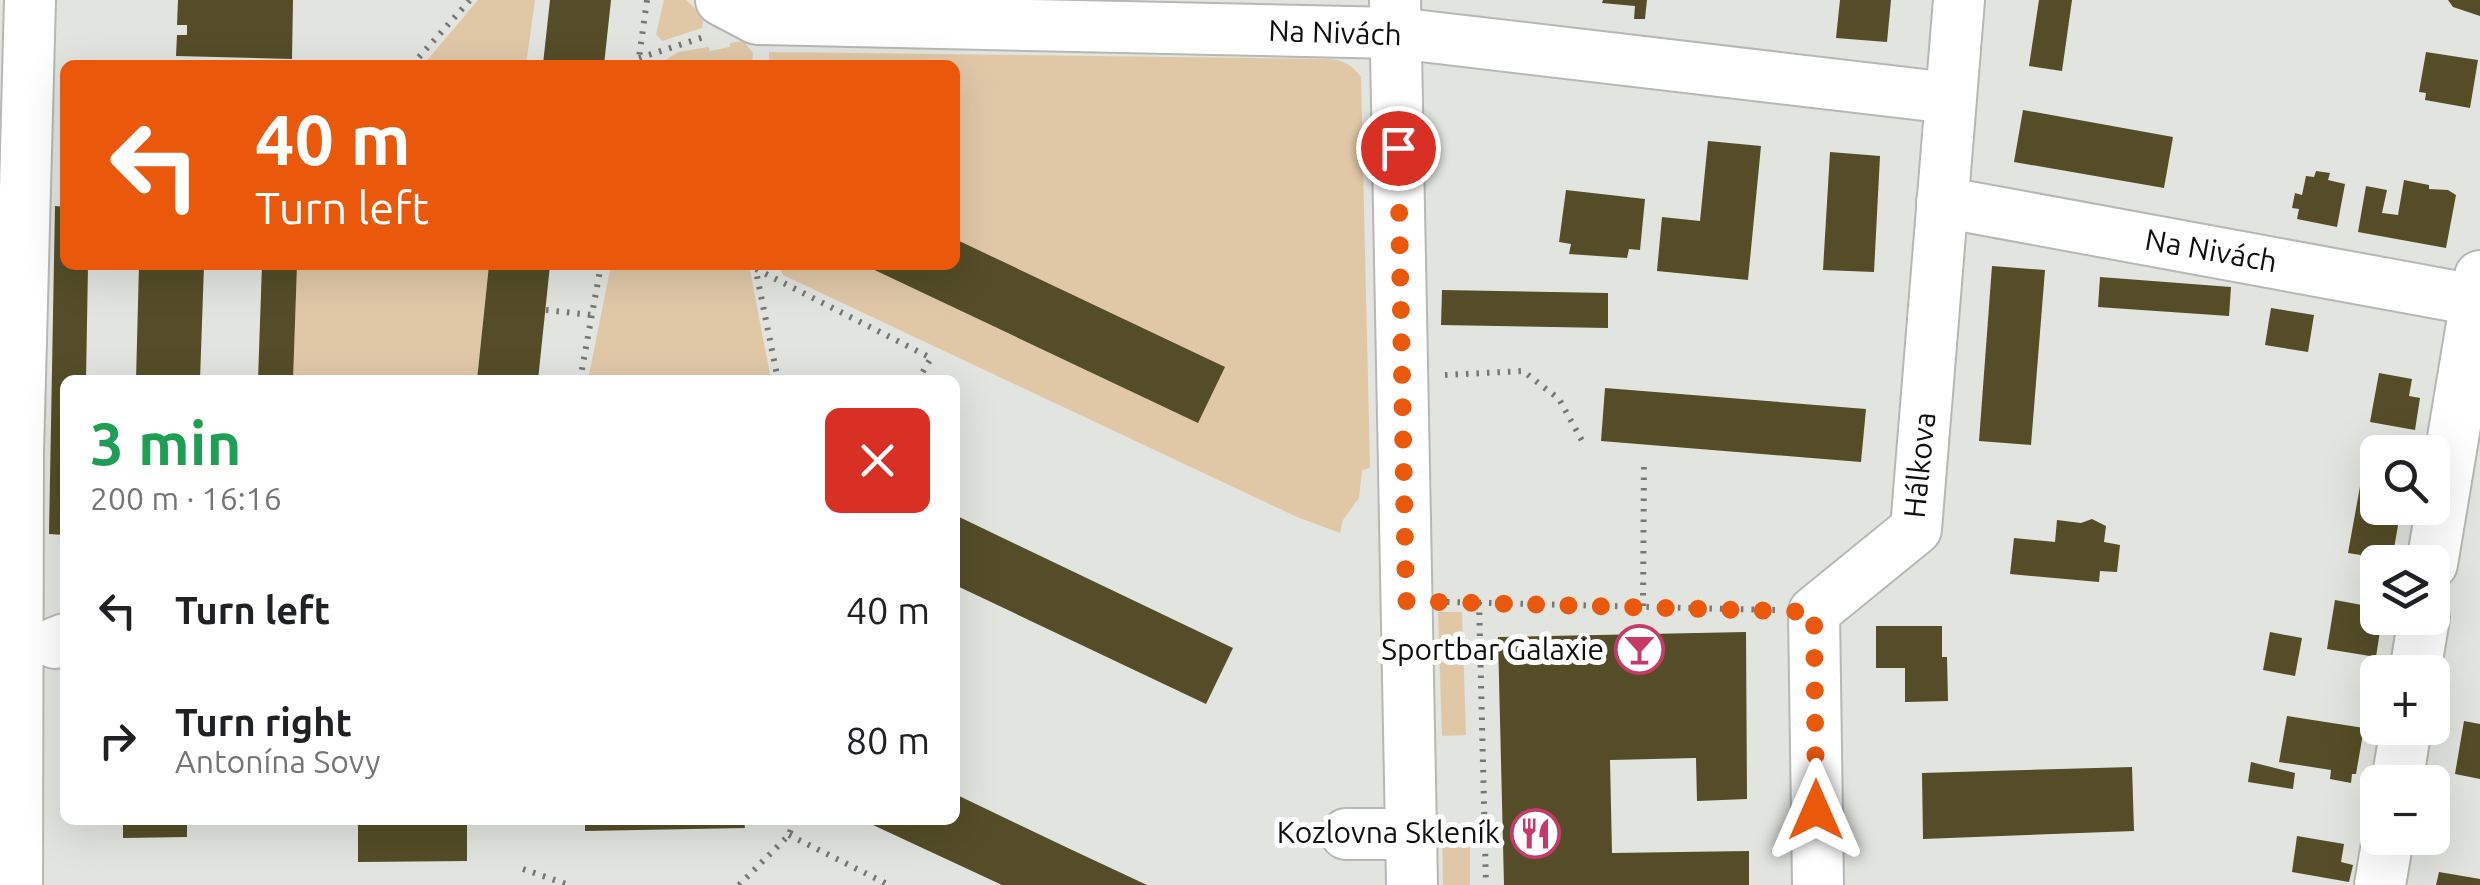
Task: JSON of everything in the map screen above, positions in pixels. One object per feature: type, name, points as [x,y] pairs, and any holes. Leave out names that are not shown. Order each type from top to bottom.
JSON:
[{"type":"street","points":[[17,885],[9,450],[30,0]]},
{"type":"street","name":"Hálkova","points":[[1814,612],[1916,529],[1959,0]]},
{"type":"street","name":"Na Nivách","points":[[716,17],[998,13],[1395,16],[1950,98]]},
{"type":"street","points":[[1395,16],[1404,376],[1385,553],[1406,601],[1412,885]]},
{"type":"street","name":"Na Nivách","points":[[1942,202],[2478,292]]},
{"type":"street","points":[[2435,545],[2478,292]]},
{"type":"street","points":[[1814,612],[1818,885]]},
{"type":"street","points":[[1346,834],[1411,834]]},
{"type":"street","points":[[2380,885],[2385,855]]},
{"type":"path","points":[[416,60],[470,0]]},
{"type":"path","points":[[638,60],[647,0]]},
{"type":"path","points":[[640,60],[716,17]]},
{"type":"path","points":[[581,375],[600,270]]},
{"type":"path","points":[[756,270],[777,375]]},
{"type":"path","points":[[761,270],[931,358],[921,375]]},
{"type":"path","points":[[546,310],[592,315]]},
{"type":"path","points":[[1404,376],[1523,372],[1559,399],[1585,446]]},
{"type":"path","points":[[1643,606],[1644,460]]},
{"type":"path","points":[[1406,601],[1814,612]]},
{"type":"path","points":[[1478,602],[1486,885]]},
{"type":"path","points":[[739,885],[789,835],[792,825]]},
{"type":"path","points":[[789,835],[890,885]]},
{"type":"path","points":[[523,870],[569,885]]},
{"type":"shaded area","points":[[478,0],[535,0],[527,60],[427,60]]},
{"type":"shaded area","points":[[664,0],[686,0],[704,17],[702,28],[662,41],[656,34]]},
{"type":"shaded area","points":[[743,41],[753,53],[752,60],[666,60],[678,52],[708,47],[710,51],[730,47],[730,43]]},
{"type":"shaded area","points":[[769,52],[1331,59],[1351,67],[1361,77],[1370,468],[1362,470],[1359,498],[1343,520],[1340,533],[1297,517],[783,275],[780,270],[960,270],[960,60],[769,60]]},
{"type":"shaded area","points":[[297,270],[488,270],[478,375],[293,375]]},
{"type":"shaded area","points":[[610,270],[750,270],[770,375],[589,375]]},
{"type":"shaded area","points":[[1438,612],[1462,612],[1466,735],[1442,736]]},
{"type":"shaded area","points":[[1470,826],[1470,885],[1443,885],[1442,827]]},
{"type":"building","points":[[178,0],[293,0],[292,59],[176,56],[177,35],[187,35],[187,25],[177,25]]},
{"type":"building","points":[[550,0],[611,0],[605,60],[543,60]]},
{"type":"building","points":[[1647,0],[1645,19],[1634,19],[1635,6],[1602,3]]},
{"type":"building","points":[[1840,0],[1891,0],[1887,42],[1836,38]]},
{"type":"building","points":[[2039,0],[2072,0],[2062,71],[2029,66]]},
{"type":"building","points":[[2448,0],[2480,0],[2480,16],[2453,7]]},
{"type":"building","points":[[2426,52],[2478,60],[2470,108],[2425,100],[2426,93],[2419,92]]},
{"type":"building","points":[[2023,110],[2173,137],[2164,188],[2014,162]]},
{"type":"building","points":[[1708,141],[1761,146],[1748,280],[1657,271],[1662,217],[1700,221]]},
{"type":"building","points":[[1830,152],[1880,156],[1874,272],[1823,270]]},
{"type":"building","points":[[2316,171],[2330,173],[2328,180],[2345,184],[2337,227],[2297,219],[2299,209],[2292,208],[2295,193],[2302,195],[2306,176],[2314,177]]},
{"type":"building","points":[[2404,180],[2456,195],[2446,248],[2358,232],[2366,186],[2387,190],[2382,213],[2398,215]]},
{"type":"building","points":[[1566,190],[1645,199],[1640,250],[1629,249],[1627,258],[1569,254],[1571,244],[1559,242]]},
{"type":"building","points":[[55,206],[60,206],[60,270],[88,270],[86,375],[60,375],[60,535],[49,534]]},
{"type":"building","points":[[960,241],[1225,367],[1198,423],[875,270],[960,270]]},
{"type":"building","points":[[1992,266],[2045,270],[2031,445],[1979,441]]},
{"type":"building","points":[[139,270],[204,270],[200,375],[136,375]]},
{"type":"building","points":[[262,270],[297,270],[293,375],[258,375]]},
{"type":"building","points":[[488,270],[549,270],[539,375],[478,375]]},
{"type":"building","points":[[2100,277],[2231,287],[2229,316],[2098,307]]},
{"type":"building","points":[[1442,290],[1608,293],[1608,328],[1441,325]]},
{"type":"building","points":[[2271,308],[2314,315],[2308,352],[2265,345]]},
{"type":"building","points":[[2379,373],[2412,379],[2409,396],[2420,398],[2415,430],[2370,422]]},
{"type":"building","points":[[1605,388],[1866,409],[1861,462],[1601,441]]},
{"type":"building","points":[[2360,487],[2360,525],[2398,525],[2395,545],[2360,545],[2360,555],[2348,553]]},
{"type":"building","points":[[960,517],[1233,648],[1206,704],[960,587]]},
{"type":"building","points":[[2092,519],[2106,526],[2104,542],[2120,545],[2117,572],[2100,571],[2099,582],[2010,574],[2014,538],[2055,542],[2057,520],[2081,523]]},
{"type":"building","points":[[2335,600],[2360,605],[2360,635],[2379,635],[2376,655],[2327,649]]},
{"type":"building","points":[[1876,626],[1942,626],[1948,701],[1905,702],[1905,668],[1876,668]]},
{"type":"building","points":[[1746,632],[1747,799],[1697,801],[1696,758],[1610,760],[1612,853],[1749,851],[1749,885],[1504,885],[1498,637]]},
{"type":"building","points":[[2270,632],[2302,638],[2295,676],[2263,670]]},
{"type":"building","points":[[2287,716],[2360,727],[2361,745],[2351,783],[2330,779],[2331,770],[2279,762]]},
{"type":"building","points":[[2464,721],[2480,724],[2480,779],[2455,774]]},
{"type":"building","points":[[2251,762],[2295,773],[2293,789],[2248,782]]},
{"type":"building","points":[[2132,767],[2134,831],[1923,839],[1922,773]]},
{"type":"building","points":[[960,796],[1147,885],[1002,885],[873,825],[960,825]]},
{"type":"building","points":[[123,825],[187,825],[187,837],[123,838]]},
{"type":"building","points":[[358,825],[467,825],[467,861],[358,862]]},
{"type":"building","points":[[585,825],[745,828],[585,831]]},
{"type":"building","points":[[2297,836],[2344,844],[2341,862],[2353,865],[2349,882],[2292,872]]},
{"type":"building","points":[[2439,872],[2480,879],[2480,885],[2436,885]]},
{"type":"place","name":"Sportbar Galaxie","points":[[1639,650]]},
{"type":"place","name":"Kozlovna Skleník","points":[[1535,833]]},
{"type":"route","points":[[1398,148],[1406,601],[1814,612],[1816,810]]}]
